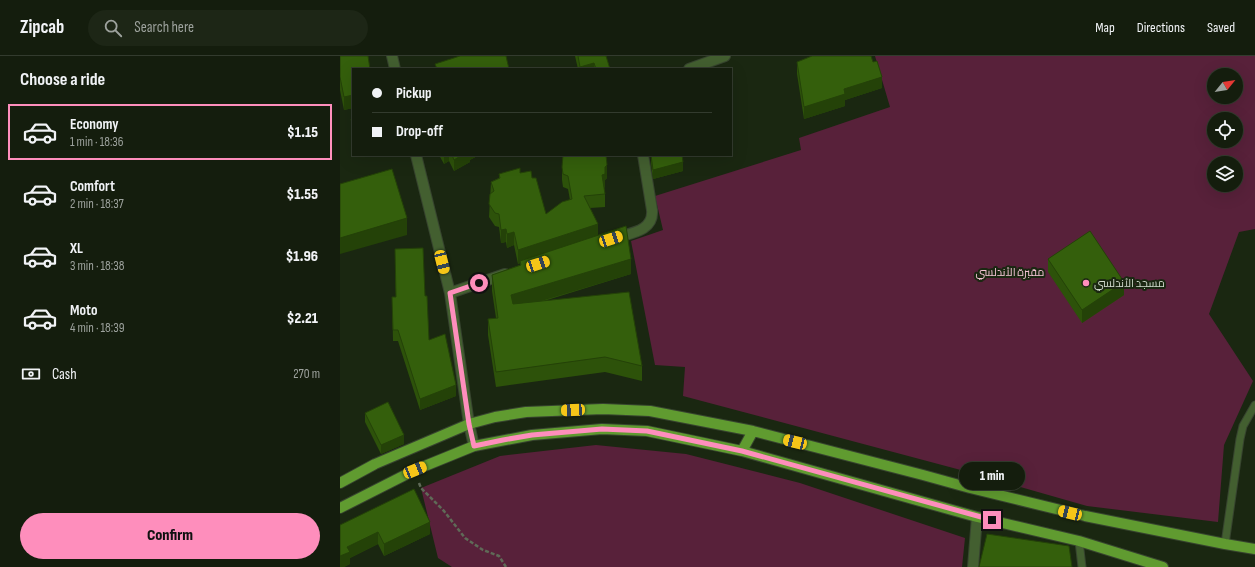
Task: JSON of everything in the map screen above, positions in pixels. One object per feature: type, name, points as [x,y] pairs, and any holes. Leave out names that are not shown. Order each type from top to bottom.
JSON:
[{"type":"main road","points":[[340,483],[375,464],[469,424],[496,417],[526,412],[603,409],[650,411],[752,431],[970,488],[1085,516],[1255,549]]},
{"type":"main road","points":[[340,508],[415,470],[474,446],[532,435],[602,429],[647,431],[742,451],[977,517],[1079,541],[1163,567]]},
{"type":"main road","points":[[742,451],[752,431]]},
{"type":"street","points":[[392,56],[395,68]]},
{"type":"street","points":[[692,68],[725,56]]},
{"type":"street","points":[[416,156],[450,293],[469,424],[474,446]]},
{"type":"street","points":[[604,242],[645,228],[651,221],[652,210],[643,156]]},
{"type":"street","points":[[450,293],[516,271]]},
{"type":"street","points":[[973,567],[977,517]]},
{"type":"lane","points":[[1225,544],[1240,439],[1243,426],[1255,405]]},
{"type":"lane","points":[[1079,541],[1082,567]]},
{"type":"path","points":[[415,470],[421,488],[444,511],[465,538],[483,550],[499,556],[506,567]]},
{"type":"green space","name":"مقبرة الأندلسي","points":[[875,56],[1255,56],[1255,229],[1239,232],[1209,314],[1253,381],[1224,445],[1218,522],[1087,506],[972,473],[683,396],[685,367],[655,365],[631,241],[663,230],[655,196],[801,150],[799,138],[890,107]]},
{"type":"green space","points":[[596,445],[686,454],[800,483],[965,538],[962,567],[452,567],[438,558],[421,488],[500,456]]},
{"type":"building","points":[[340,56],[368,56],[370,68],[352,68],[352,95],[344,97],[340,77]]},
{"type":"building","points":[[460,56],[506,56],[509,68],[437,68],[435,64]]},
{"type":"building","points":[[578,56],[606,56],[610,68],[596,68],[594,63],[580,67]]},
{"type":"building","points":[[812,56],[871,56],[873,62],[877,61],[882,77],[844,89],[845,94],[804,107],[797,62]]},
{"type":"building","points":[[452,156],[460,156],[454,160]]},
{"type":"building","points":[[563,156],[606,156],[607,165],[605,167],[605,174],[602,175],[605,194],[584,196],[598,224],[518,250],[514,232],[507,234],[506,229],[501,230],[499,214],[495,213],[489,204],[490,194],[494,191],[491,182],[500,178],[499,174],[520,168],[520,173],[531,171],[532,178],[536,178],[546,214],[562,202],[572,199],[568,176],[563,174]]},
{"type":"building","points":[[651,156],[682,156],[683,162],[653,170]]},
{"type":"building","points":[[392,169],[407,218],[340,238],[340,184]]},
{"type":"building","points":[[626,226],[631,259],[511,295],[513,304],[629,292],[642,366],[605,357],[496,372],[488,319],[498,318],[492,275],[521,265],[520,261]]},
{"type":"building","name":"مسجد الأندلسي","points":[[1090,231],[1124,282],[1082,310],[1048,259]]},
{"type":"building","points":[[423,248],[429,340],[445,334],[456,385],[420,399],[398,330],[393,330],[392,297],[396,297],[395,249]]},
{"type":"building","points":[[388,402],[404,435],[381,445],[365,413]]},
{"type":"building","points":[[414,489],[430,522],[384,544],[378,532],[347,547],[350,552],[340,556],[340,525]]},
{"type":"building","points":[[987,534],[1069,546],[1072,567],[979,567]]},
{"type":"place","name":"مسجد الأندلسي","points":[[1086,283]]},
{"type":"route","points":[[479,283],[450,293],[469,424],[474,446],[532,435],[602,429],[647,431],[742,451],[992,520]]}]
